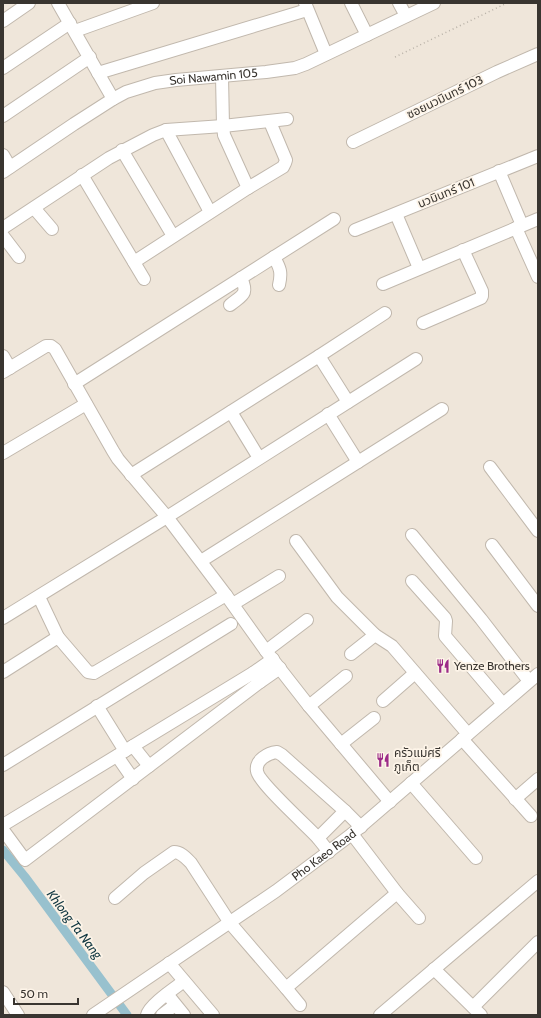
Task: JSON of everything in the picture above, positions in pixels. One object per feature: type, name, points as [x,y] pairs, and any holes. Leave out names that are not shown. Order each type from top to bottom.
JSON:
[{"type":"street","points":[[3,21],[29,3]]},
{"type":"street","points":[[58,3],[113,99]]},
{"type":"street","points":[[3,68],[72,27],[153,3]]},
{"type":"street","points":[[351,3],[367,35]]},
{"type":"street","points":[[399,3],[406,16]]},
{"type":"street","name":"Soi Nawamin 105","points":[[7,169],[74,124],[126,92],[155,83],[295,68],[434,3]]},
{"type":"street","points":[[98,73],[306,6],[326,54]]},
{"type":"street","name":"ซอยนวมินทร์ 103","points":[[353,142],[497,72],[538,54]]},
{"type":"street","points":[[3,116],[90,57]]},
{"type":"street","points":[[222,76],[223,126],[227,142],[248,188]]},
{"type":"street","points":[[3,228],[122,150],[166,130],[270,122],[287,119]]},
{"type":"street","points":[[134,262],[210,212],[283,167],[285,164],[284,156],[270,122]]},
{"type":"street","points":[[166,130],[210,212]]},
{"type":"street","points":[[122,150],[173,236]]},
{"type":"street","points":[[3,155],[7,169]]},
{"type":"street","name":"นวมินทร์ 101","points":[[355,230],[538,156]]},
{"type":"street","points":[[499,171],[538,277]]},
{"type":"street","points":[[82,175],[144,279]]},
{"type":"street","points":[[34,208],[52,229]]},
{"type":"street","points":[[396,214],[419,268]]},
{"type":"street","points":[[74,384],[334,219]]},
{"type":"street","points":[[383,284],[538,219]]},
{"type":"street","points":[[3,236],[19,257]]},
{"type":"street","points":[[423,323],[479,299],[482,296],[482,290],[463,250]]},
{"type":"street","points":[[274,257],[280,268],[281,276],[279,285]]},
{"type":"street","points":[[230,305],[246,291],[242,278]]},
{"type":"street","points":[[131,475],[385,313]]},
{"type":"street","points":[[3,356],[6,370],[46,346],[51,346],[55,349],[113,451],[131,475],[167,517],[309,706],[390,802]]},
{"type":"street","points":[[319,356],[348,402]]},
{"type":"street","points":[[3,618],[167,517],[416,359]]},
{"type":"street","points":[[3,452],[86,404]]},
{"type":"street","points":[[201,562],[442,409]]},
{"type":"street","points":[[230,412],[259,458]]},
{"type":"street","points":[[328,414],[358,462]]},
{"type":"street","points":[[490,467],[538,531]]},
{"type":"street","points":[[412,535],[481,619],[534,678]]},
{"type":"street","points":[[296,541],[337,597],[375,635],[392,646],[531,816]]},
{"type":"street","points":[[492,545],[538,606]]},
{"type":"street","points":[[39,597],[58,637],[88,672],[94,673],[230,599],[279,576]]},
{"type":"street","points":[[412,581],[445,618],[445,636],[503,704]]},
{"type":"street","points":[[3,830],[25,860],[227,707],[257,678],[307,620]]},
{"type":"street","points":[[3,765],[231,624]]},
{"type":"street","points":[[352,654],[375,635]]},
{"type":"street","points":[[3,672],[58,637]]},
{"type":"street","points":[[383,701],[415,673]]},
{"type":"street","points":[[309,706],[346,676]]},
{"type":"street","points":[[3,825],[218,695],[257,678]]},
{"type":"street","name":"Pho Kaeo Road","points":[[93,1015],[230,923],[329,852],[390,802],[534,678]]},
{"type":"street","points":[[218,695],[227,707]]},
{"type":"street","points":[[98,706],[125,751],[133,779]]},
{"type":"street","points":[[340,744],[374,718]]},
{"type":"street","points":[[125,751],[149,766]]},
{"type":"street","points":[[329,852],[318,838],[267,787],[259,777],[257,766],[260,760],[266,755],[277,752],[282,755],[346,811],[398,893],[419,918]]},
{"type":"street","points":[[515,798],[538,779]]},
{"type":"street","points":[[411,783],[476,858]]},
{"type":"street","points":[[318,838],[346,811]]},
{"type":"street","points":[[115,898],[144,873],[166,857],[175,852],[184,856],[191,863],[230,923],[300,1005]]},
{"type":"street","points":[[380,1015],[538,881]]},
{"type":"street","points":[[286,988],[398,893]]},
{"type":"street","points":[[434,969],[477,1011],[538,942]]},
{"type":"street","points":[[169,963],[213,1015]]},
{"type":"street","points":[[147,1015],[147,1012],[152,1006],[184,980]]},
{"type":"street","points":[[3,992],[18,1015]]},
{"type":"street","points":[[167,994],[184,1015]]},
{"type":"street","points":[[162,1015],[175,1005]]},
{"type":"path","points":[[395,57],[507,3]]},
{"type":"waterway","name":"Khlong Ta Nang","points":[[3,850],[25,877],[127,1015]]},
{"type":"place","name":"Yenze Brothers","points":[[443,666]]},
{"type":"place","name":"ครัวแม่ศรี ภูเก็ต","points":[[383,760]]}]
